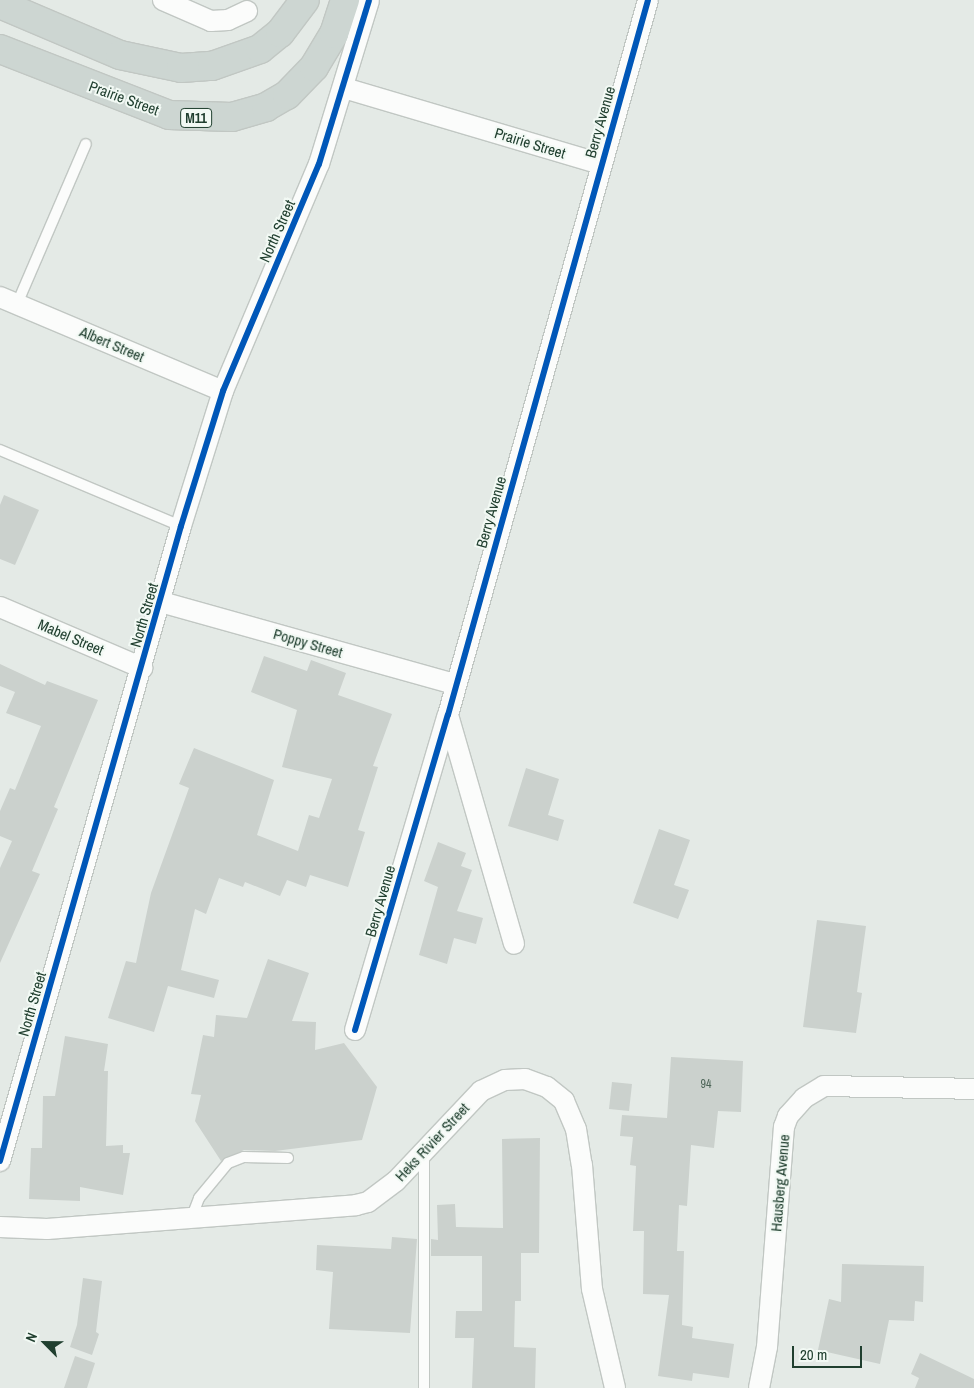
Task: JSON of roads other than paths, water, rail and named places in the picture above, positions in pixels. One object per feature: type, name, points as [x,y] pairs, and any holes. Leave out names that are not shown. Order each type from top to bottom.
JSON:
[{"type":"main road","points":[[0,4],[120,54],[181,68],[212,66],[260,49],[280,33],[305,0]]},
{"type":"main road","name":"Prairie Street","points":[[0,49],[169,115],[232,117],[266,107],[286,95],[314,67],[334,34],[345,0]]},
{"type":"street","points":[[163,0],[211,21],[228,20],[247,11]]},
{"type":"street","name":"North Street","points":[[0,1160],[161,602],[181,526],[223,391],[319,164],[344,88],[369,0]]},
{"type":"street","name":"Berry Avenue","points":[[354,1030],[448,715],[455,684],[648,0]]},
{"type":"street","name":"Prairie Street","points":[[344,88],[601,164]]},
{"type":"street","name":"Albert Street","points":[[8,300],[223,391]]},
{"type":"street","name":"Poppy Street","points":[[161,602],[455,684]]},
{"type":"street","name":"Mabel Street","points":[[0,607],[142,668]]},
{"type":"street","points":[[448,715],[514,944]]},
{"type":"street","name":"Heks Rivier Street","points":[[0,1227],[47,1229],[191,1219],[356,1205],[368,1202],[396,1181],[480,1091],[497,1083],[525,1079],[547,1087],[564,1101],[580,1148],[592,1289],[615,1388]]},
{"type":"street","name":"Hausberg Avenue","points":[[759,1388],[767,1347],[784,1128],[788,1116],[804,1098],[824,1086],[974,1090]]},
{"type":"lane","points":[[8,300],[86,144]]},
{"type":"lane","points":[[0,450],[181,526]]},
{"type":"lane","points":[[424,1151],[424,1388]]},
{"type":"lane","points":[[191,1219],[199,1198],[228,1162],[244,1157],[288,1158]]}]
